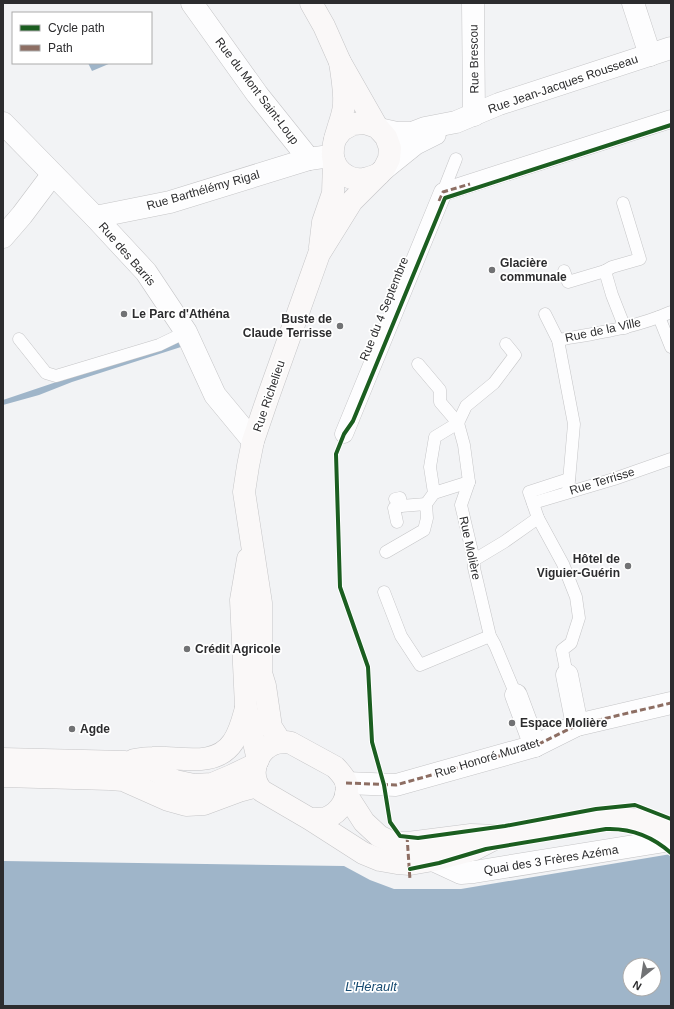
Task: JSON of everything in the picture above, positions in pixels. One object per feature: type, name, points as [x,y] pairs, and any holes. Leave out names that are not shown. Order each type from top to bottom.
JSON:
[{"type":"main road","points":[[311,3],[327,32],[340,62],[378,128],[386,137],[390,148],[389,159],[381,172],[366,180],[353,179],[341,172],[334,152],[342,130],[353,124],[365,123],[378,128]]},
{"type":"main road","name":"Rue Richelieu","points":[[319,254],[323,222],[333,193],[334,152],[344,106],[340,62]]},
{"type":"main road","name":"Rue Richelieu","points":[[280,741],[271,727],[265,686],[261,673],[261,603],[244,492],[248,466],[253,442],[268,396],[319,254],[352,201],[381,172]]},
{"type":"main road","name":"Rue Richelieu","points":[[251,542],[240,600],[246,707],[257,762]]},
{"type":"main road","points":[[3,759],[125,762],[153,757],[198,760],[219,755],[233,743],[240,728],[246,707]]},
{"type":"main road","points":[[500,836],[475,849],[433,860],[410,864],[380,860],[363,853],[310,819],[262,791],[257,786],[254,776],[257,762],[264,750],[280,741],[291,743],[335,767],[341,773],[346,788],[364,822],[380,836],[393,843],[408,843],[471,835],[500,836],[616,818],[633,819],[664,831]]},
{"type":"main road","points":[[125,762],[156,771],[175,781],[194,785],[212,784],[257,762]]},
{"type":"main road","points":[[3,776],[123,780],[168,800],[186,805],[204,804],[257,786]]},
{"type":"main road","points":[[310,819],[325,818],[335,813],[343,804],[346,788]]},
{"type":"street","name":"Rue du Mont Saint-Loup","points":[[192,3],[257,94],[310,159]]},
{"type":"street","name":"Rue Brescou","points":[[465,119],[473,3]]},
{"type":"street","points":[[633,3],[650,55]]},
{"type":"street","name":"Rue Jean-Jacques Rousseau","points":[[381,172],[415,144],[499,104],[671,48]]},
{"type":"street","name":"Rue Jean-Jacques Rousseau","points":[[378,128],[397,133],[412,133],[425,128],[465,119]]},
{"type":"street","points":[[443,192],[671,119]]},
{"type":"street","name":"Rue des Barris","points":[[3,124],[95,217],[146,272],[186,332],[215,395],[253,442]]},
{"type":"street","points":[[310,159],[334,152]]},
{"type":"street","name":"Rue Barthélémy Rigal","points":[[95,217],[170,202],[310,159]]},
{"type":"street","points":[[3,237],[22,215],[52,175]]},
{"type":"street","name":"Rue du 4 Septembre","points":[[344,434],[443,192]]},
{"type":"street","points":[[567,675],[577,726]]},
{"type":"street","points":[[516,695],[535,746]]},
{"type":"street","name":"Rue Honoré Muratet","points":[[346,788],[396,785],[535,746],[577,726],[671,703]]},
{"type":"street","name":"Quai des 3 Frères Azéma","points":[[433,860],[461,873],[474,872],[664,831]]},
{"type":"lane","points":[[443,192],[456,158]]},
{"type":"lane","points":[[564,271],[568,282],[640,259],[624,212],[623,203]]},
{"type":"lane","points":[[605,271],[612,296],[625,328]]},
{"type":"lane","name":"Rue de la Ville","points":[[558,340],[625,328],[671,312]]},
{"type":"lane","points":[[545,314],[558,340],[574,424],[568,492]]},
{"type":"lane","points":[[660,317],[671,347]]},
{"type":"lane","points":[[19,339],[46,373],[56,376],[159,345],[186,332]]},
{"type":"lane","points":[[434,493],[430,467],[435,437],[458,423],[466,406],[494,383],[515,355],[506,344]]},
{"type":"lane","name":"Rue Molière","points":[[418,364],[440,390],[440,402],[458,423],[464,445],[469,482],[461,505],[474,560],[474,568],[490,636],[516,695]]},
{"type":"lane","name":"Rue Terrisse","points":[[533,503],[614,479],[671,459]]},
{"type":"lane","points":[[567,675],[562,650],[571,643],[579,618],[576,597],[563,564],[538,518],[529,492],[569,479]]},
{"type":"lane","points":[[386,552],[424,530],[426,504],[434,493],[469,482]]},
{"type":"lane","points":[[397,522],[394,508],[398,502],[426,504]]},
{"type":"lane","points":[[474,560],[504,542],[538,518]]},
{"type":"lane","points":[[384,592],[401,636],[420,665],[490,636]]},
{"type":"water","points":[[88,64],[109,64],[92,71]]},
{"type":"water","points":[[181,340],[184,346],[72,382],[39,395],[3,405],[3,400]]},
{"type":"water","name":"L'Hérault","points":[[671,854],[671,1006],[3,1006],[3,861],[344,866],[370,880],[394,889],[461,889]]},
{"type":"marked path","points":[[439,201],[443,192],[470,184]]},
{"type":"marked path","points":[[346,783],[396,785],[535,746],[577,725],[671,703]]},
{"type":"marked path","points":[[407,836],[410,880]]},
{"type":"cycle path","points":[[671,125],[445,198],[353,421],[344,434],[336,454],[340,587],[368,667],[372,742],[384,785],[390,822],[400,836],[418,838],[505,826],[596,809],[635,805],[671,819]]},
{"type":"cycle path","points":[[410,869],[439,863],[486,849],[606,829],[624,830],[641,834],[664,847],[671,853]]},
{"type":"place","name":"Glacière communale","points":[[492,270]]},
{"type":"place","name":"Le Parc d'Athéna","points":[[124,314]]},
{"type":"place","name":"Buste de Claude Terrisse","points":[[340,326]]},
{"type":"place","name":"Hôtel de Viguier-Guérin","points":[[628,566]]},
{"type":"place","name":"Crédit Agricole","points":[[187,649]]},
{"type":"place","name":"Espace Molière","points":[[512,723]]},
{"type":"place","name":"Agde","points":[[72,729]]}]
